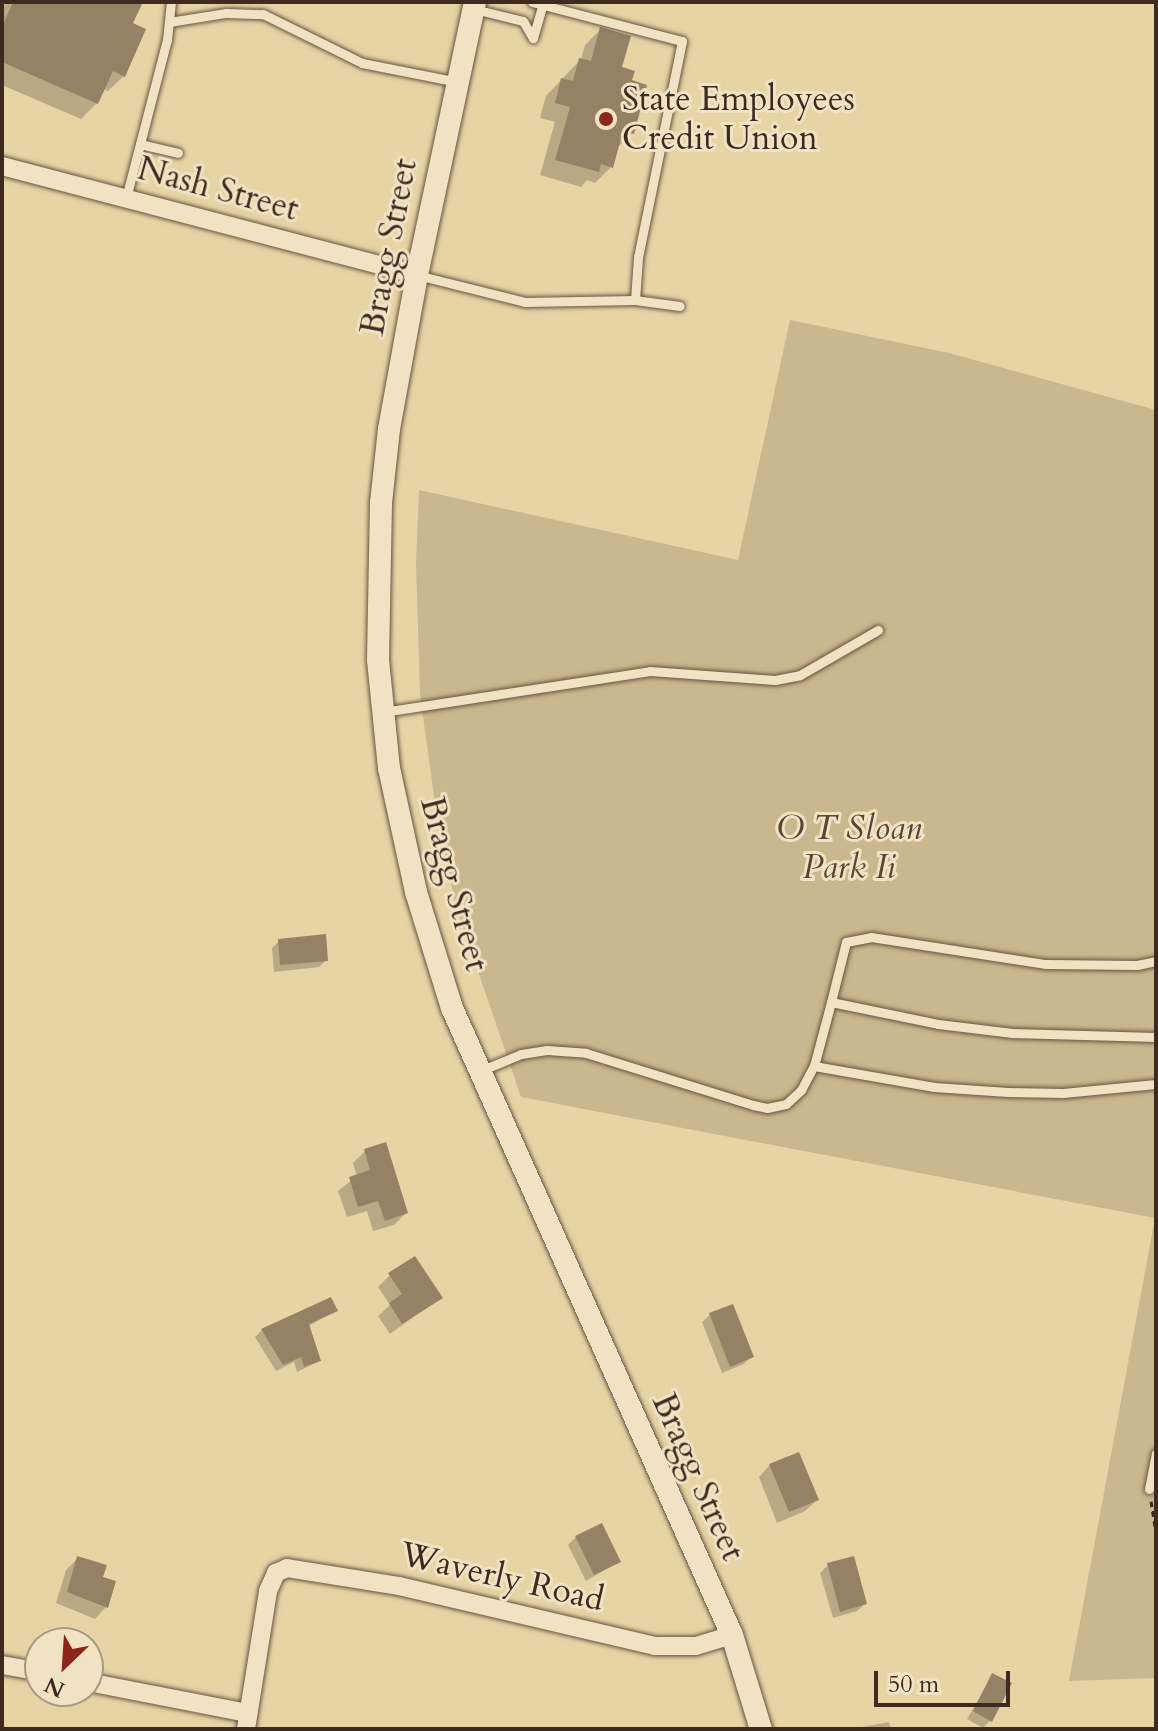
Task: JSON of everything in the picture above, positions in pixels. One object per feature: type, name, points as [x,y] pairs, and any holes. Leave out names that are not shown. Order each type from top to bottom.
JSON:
[{"type":"street","name":"Bragg Street","points":[[474,6],[417,275],[389,429],[381,503],[378,660],[389,768],[416,892],[452,1008],[732,1635],[761,1729]]},
{"type":"street","name":"Nash Street","points":[[2,166],[417,275]]},
{"type":"street","name":"Waverly Road","points":[[247,1721],[268,1591],[276,1573],[300,1567],[535,1615],[654,1646],[696,1646],[732,1635]]},
{"type":"street","points":[[2,1665],[24,1669]]},
{"type":"street","points":[[104,1686],[247,1721]]},
{"type":"lane","points":[[126,198],[169,22],[171,2]]},
{"type":"lane","points":[[532,2],[682,41],[638,257],[635,300]]},
{"type":"lane","points":[[474,6],[523,21],[533,38],[542,7]]},
{"type":"lane","points":[[169,22],[226,13],[263,14],[362,63],[458,82]]},
{"type":"lane","points":[[140,144],[178,153]]},
{"type":"lane","points":[[417,275],[525,302],[635,300],[680,306]]},
{"type":"lane","points":[[383,712],[650,671],[775,680],[800,675],[878,630]]},
{"type":"lane","points":[[478,1072],[521,1054],[547,1050],[586,1053],[767,1108],[786,1104],[801,1090],[814,1066],[846,942],[871,937],[1046,964],[1137,965],[1156,961]]},
{"type":"lane","points":[[831,1002],[938,1024],[1012,1033],[1156,1037]]},
{"type":"lane","points":[[814,1066],[934,1087],[1008,1092],[1063,1093],[1156,1084]]},
{"type":"lane","points":[[1149,1489],[1156,1454]]},
{"type":"path","points":[[1149,1489],[1156,1533]]},
{"type":"green space","name":"O T Sloan Park Ii","points":[[790,320],[949,353],[1156,410],[1156,1678],[1069,1681],[1155,1218],[521,1097],[456,907],[435,804],[420,694],[416,563],[419,490],[738,560]]},
{"type":"building","points":[[13,2],[143,2],[133,23],[146,29],[125,77],[113,71],[98,104],[2,62],[2,27]]},
{"type":"building","points":[[600,27],[631,36],[622,67],[635,71],[632,80],[647,85],[634,134],[623,131],[613,168],[601,164],[599,172],[555,160],[570,107],[555,103],[561,78],[573,81],[579,58],[591,61]]},
{"type":"building","points":[[326,934],[328,961],[280,965],[278,939]]},
{"type":"building","points":[[386,1142],[408,1213],[385,1221],[378,1201],[358,1207],[349,1177],[370,1170],[364,1149]]},
{"type":"building","points":[[415,1256],[443,1298],[402,1324],[389,1303],[402,1294],[388,1273]]},
{"type":"building","points":[[331,1297],[338,1311],[309,1324],[321,1361],[304,1367],[301,1357],[283,1365],[261,1329]]},
{"type":"building","points":[[733,1304],[754,1357],[730,1367],[709,1313]]},
{"type":"building","points":[[799,1452],[819,1500],[789,1512],[769,1464]]},
{"type":"building","points":[[602,1523],[621,1562],[594,1575],[575,1536]]},
{"type":"building","points":[[77,1556],[107,1565],[103,1577],[116,1581],[108,1608],[67,1592]]},
{"type":"building","points":[[854,1556],[867,1604],[840,1612],[827,1563]]},
{"type":"building","points":[[992,1673],[1012,1683],[992,1722],[973,1711]]},
{"type":"place","name":"State Employees Credit Union","points":[[606,119]]}]
